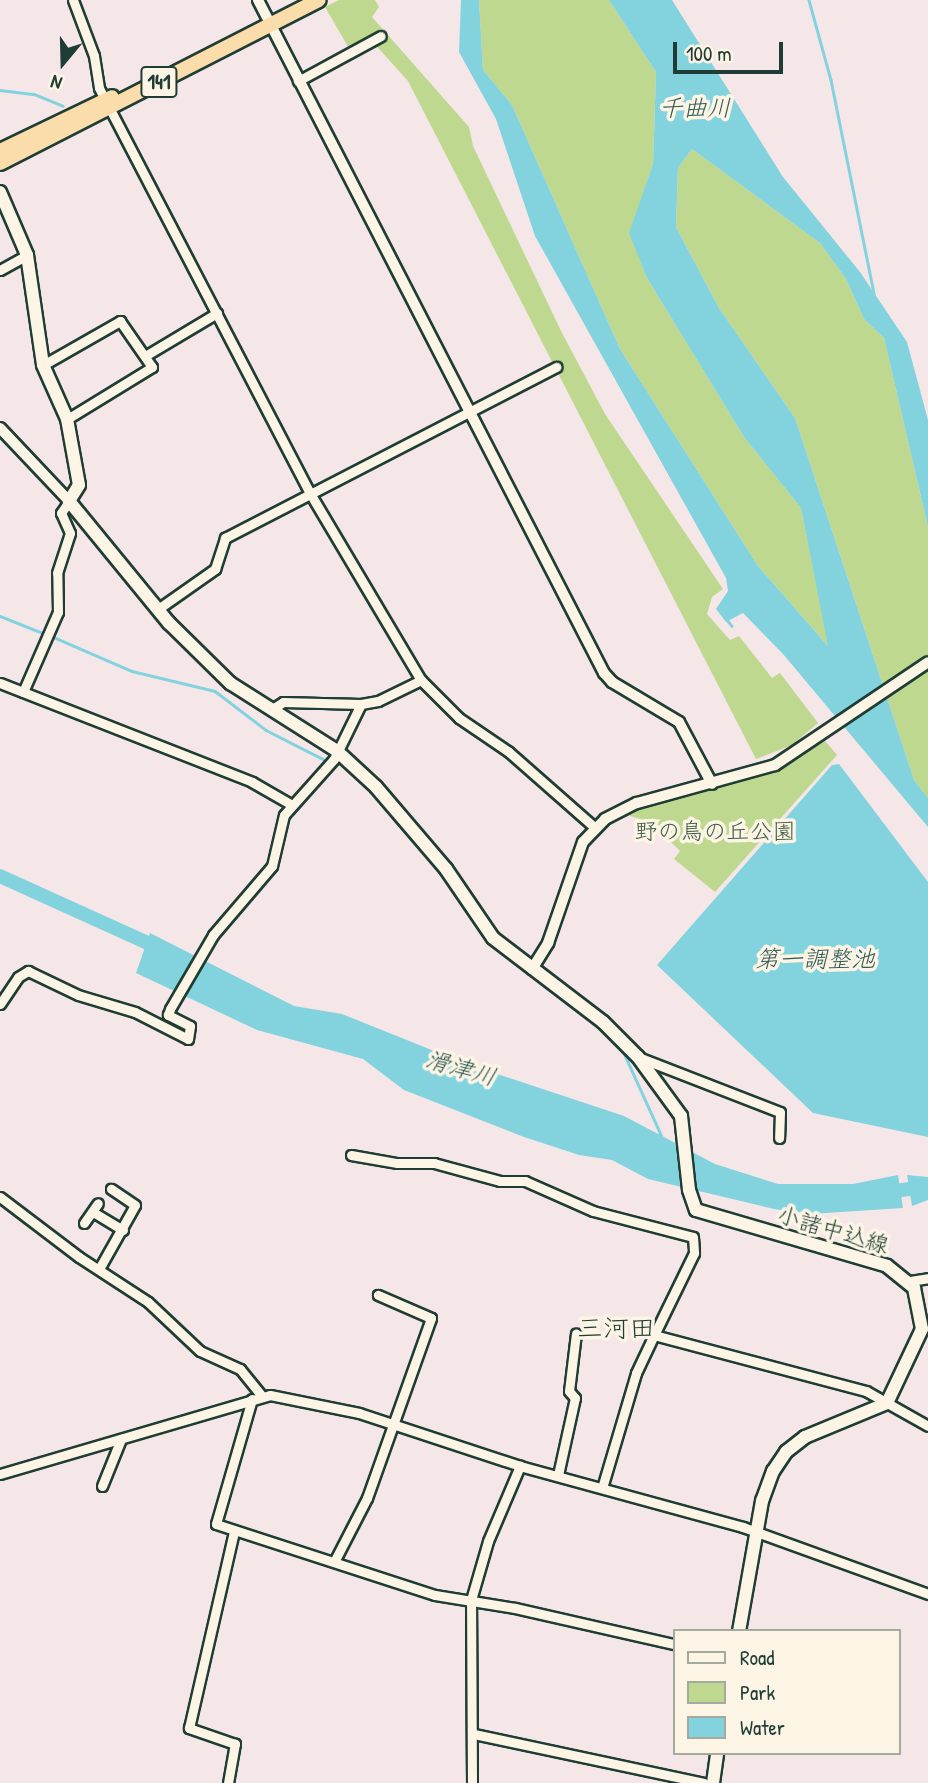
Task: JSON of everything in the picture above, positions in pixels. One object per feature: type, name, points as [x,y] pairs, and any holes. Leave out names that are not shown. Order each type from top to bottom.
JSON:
[{"type":"highway","name":"141","points":[[0,163],[108,104],[319,0]]},
{"type":"highway","name":"141","points":[[0,150],[108,104]]},
{"type":"main road","points":[[0,192],[27,255],[43,365],[67,419],[79,485],[69,501],[158,609],[217,673],[337,751],[417,833],[494,938],[603,1022],[638,1056]]},
{"type":"main road","name":"小諸中込線","points":[[638,1056],[674,1103],[686,1142],[692,1204],[702,1214],[887,1266],[910,1281],[921,1303],[922,1329],[887,1403]]},
{"type":"main road","points":[[739,1629],[755,1531],[765,1490],[786,1452],[805,1437],[887,1403]]},
{"type":"main road","points":[[713,1783],[717,1755]]},
{"type":"street","points":[[73,0],[108,104],[311,495],[421,680],[459,718],[509,752],[594,827]]},
{"type":"street","points":[[258,0],[604,673],[612,682],[679,722],[712,785]]},
{"type":"street","points":[[298,81],[381,36]]},
{"type":"street","points":[[0,270],[27,255]]},
{"type":"street","points":[[145,356],[217,313]]},
{"type":"street","points":[[43,365],[120,321],[152,367],[67,419]]},
{"type":"street","points":[[158,609],[215,569],[225,538],[557,367]]},
{"type":"street","points":[[0,428],[69,501],[61,513],[70,533],[57,573],[58,612],[23,692]]},
{"type":"street","points":[[532,969],[548,943],[583,842],[594,827],[626,807],[712,785],[775,765],[928,662]]},
{"type":"street","points":[[272,709],[283,702],[361,704],[378,701],[421,680]]},
{"type":"street","points":[[0,683],[252,782],[292,805]]},
{"type":"street","points":[[0,1004],[18,977],[28,971],[78,995],[135,1012],[188,1039],[190,1026],[168,1015],[170,1009],[205,949],[272,866],[281,820],[316,782],[337,751],[361,704]]},
{"type":"street","points":[[638,1056],[780,1112],[779,1138]]},
{"type":"street","points":[[351,1155],[397,1163],[434,1163],[500,1181],[525,1181],[593,1211],[693,1237],[694,1253],[636,1373],[602,1488]]},
{"type":"street","points":[[99,1269],[124,1230],[135,1205],[111,1189]]},
{"type":"street","points":[[0,1197],[148,1302],[200,1351],[246,1374],[256,1397],[216,1524],[335,1560],[435,1595],[471,1600],[673,1644]]},
{"type":"street","points":[[84,1223],[95,1207],[124,1230]]},
{"type":"street","points":[[910,1281],[928,1278]]},
{"type":"street","points":[[335,1560],[367,1498],[431,1318],[379,1295]]},
{"type":"street","points":[[558,1475],[575,1398],[569,1391],[576,1333]]},
{"type":"street","points":[[654,1335],[866,1391],[928,1426]]},
{"type":"street","points":[[0,1474],[256,1397],[393,1424],[520,1466],[755,1531],[928,1594]]},
{"type":"street","points":[[102,1486],[121,1438]]},
{"type":"street","points":[[472,1783],[474,1734],[471,1600],[488,1541],[520,1466]]},
{"type":"street","points":[[228,1783],[235,1744],[189,1728],[234,1531]]},
{"type":"street","points":[[474,1734],[704,1783]]},
{"type":"green space","points":[[339,0],[375,0],[379,7],[372,17],[469,127],[473,146],[561,331],[605,414],[723,589],[712,597],[707,614],[730,640],[739,636],[772,678],[780,673],[818,723],[792,745],[756,759],[408,81],[371,40],[350,50],[325,7]]},
{"type":"green space","points":[[479,0],[609,0],[656,72],[653,164],[630,233],[647,278],[744,437],[801,508],[829,647],[758,566],[620,349],[512,105],[483,70]]},
{"type":"green space","points":[[692,149],[820,243],[846,279],[864,319],[884,338],[928,527],[928,798],[914,780],[795,418],[719,308],[676,227],[678,168]]},
{"type":"green space","name":"野の鳥の丘公園","points":[[825,741],[837,755],[715,892],[674,859],[680,851],[673,844],[641,819],[630,816],[629,811],[649,804],[767,774]]},
{"type":"water","name":"千曲川","points":[[461,0],[479,0],[483,70],[512,105],[620,349],[758,566],[828,646],[801,508],[744,437],[647,278],[629,233],[653,164],[656,72],[609,0],[672,0],[783,177],[860,272],[907,342],[928,420],[928,527],[884,338],[864,319],[846,279],[820,243],[692,149],[678,168],[676,227],[719,308],[795,418],[914,780],[928,798],[928,827],[783,654],[743,613],[726,622],[716,609],[728,591],[726,578],[535,236],[496,119],[459,52]]},
{"type":"water","name":"第一調整池","points":[[839,764],[928,882],[928,1137],[813,1113],[657,965],[832,765]]},
{"type":"water","points":[[150,933],[294,1006],[342,1014],[464,1063],[624,1116],[715,1164],[778,1184],[853,1184],[898,1175],[903,1208],[810,1214],[774,1209],[648,1179],[612,1160],[579,1155],[524,1137],[404,1090],[363,1059],[257,1030],[136,973]]},
{"type":"water","points":[[907,1175],[928,1177],[928,1200],[912,1206]]},
{"type":"waterway","points":[[809,0],[831,80],[874,294]]},
{"type":"waterway","points":[[0,90],[34,94],[63,106]]},
{"type":"waterway","points":[[0,616],[43,633]]},
{"type":"waterway","points":[[728,621],[732,626]]},
{"type":"waterway","points":[[51,636],[132,671],[215,691],[266,730],[325,760]]},
{"type":"waterway","name":"滑津川","points":[[0,876],[161,949]]},
{"type":"waterway","points":[[487,940],[601,1028],[624,1053],[663,1139]]},
{"type":"waterway","name":"滑津川","points":[[883,1193],[928,1186]]},
{"type":"district","name":"三河田","points":[[616,1328]]}]
